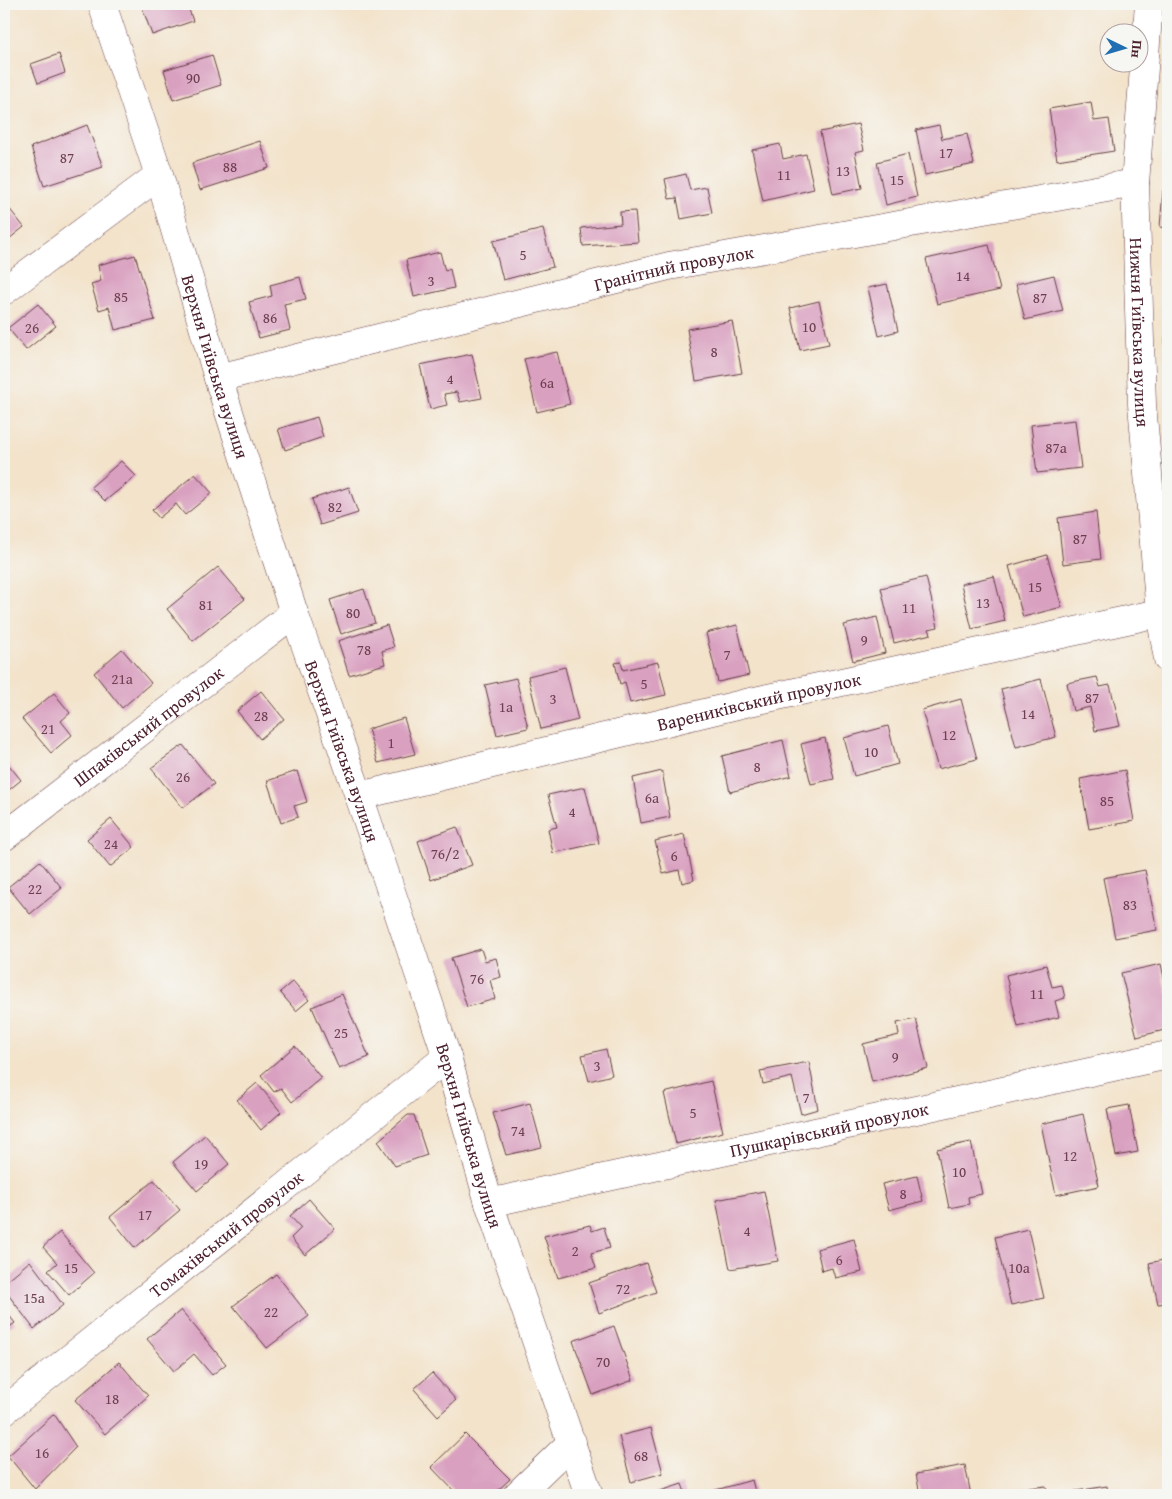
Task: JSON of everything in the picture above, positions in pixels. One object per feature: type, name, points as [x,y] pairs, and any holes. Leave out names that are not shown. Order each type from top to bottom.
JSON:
[{"type":"street","name":"Верхня Гиївська вулиця","points":[[102,4],[159,175],[218,378],[294,613],[359,796],[447,1057],[489,1203],[589,1495]]},
{"type":"street","name":"Нижня Гиївська вулиця","points":[[1149,4],[1135,183],[1142,404],[1168,659]]},
{"type":"street","points":[[4,291],[159,175]]},
{"type":"street","name":"Гранітний провулок","points":[[218,378],[668,266],[1135,183]]},
{"type":"street","name":"Варениківський провулок","points":[[359,796],[750,702],[1164,612]]},
{"type":"street","name":"Шпаківський провулок","points":[[4,837],[294,613]]},
{"type":"street","name":"Пушкарівський провулок","points":[[489,1203],[1168,1055]]},
{"type":"street","name":"Томахівський провулок","points":[[4,1412],[447,1057]]},
{"type":"street","points":[[517,1495],[572,1442]]},
{"type":"building","points":[[141,4],[187,4],[193,21],[152,35]]},
{"type":"building","points":[[59,54],[65,73],[38,83],[31,64]]},
{"type":"building","points":[[212,55],[221,85],[173,100],[164,70]]},
{"type":"building","points":[[1091,102],[1094,121],[1109,119],[1114,151],[1057,160],[1049,109]]},
{"type":"building","points":[[858,124],[864,150],[855,152],[862,188],[833,194],[820,132]]},
{"type":"building","points":[[87,125],[103,167],[44,186],[31,147]]},
{"type":"building","points":[[939,125],[942,139],[967,134],[974,164],[925,175],[916,130]]},
{"type":"building","points":[[260,141],[269,168],[200,190],[192,163]]},
{"type":"building","points":[[780,144],[783,159],[806,154],[814,189],[763,201],[752,150]]},
{"type":"building","points":[[908,154],[917,197],[886,205],[877,162]]},
{"type":"building","points":[[686,174],[690,190],[707,187],[712,213],[681,219],[677,198],[669,199],[665,179]]},
{"type":"building","points":[[1163,190],[1168,190],[1168,228],[1160,227]]},
{"type":"building","points":[[4,202],[24,227],[4,243]]},
{"type":"building","points":[[635,211],[638,242],[583,246],[581,228],[621,224],[620,212]]},
{"type":"building","points":[[543,229],[553,267],[503,280],[493,241]]},
{"type":"building","points":[[989,245],[1000,290],[937,304],[926,259]]},
{"type":"building","points":[[440,252],[445,271],[450,269],[454,288],[414,297],[406,260]]},
{"type":"building","points":[[135,255],[155,320],[115,330],[109,307],[99,310],[91,284],[101,281],[98,265]]},
{"type":"building","points":[[1054,275],[1063,311],[1025,320],[1016,284]]},
{"type":"building","points":[[300,277],[306,299],[284,304],[290,330],[259,338],[249,302],[272,296],[270,285]]},
{"type":"building","points":[[887,284],[898,331],[879,336],[868,288]]},
{"type":"building","points":[[819,301],[829,344],[800,350],[790,308]]},
{"type":"building","points":[[38,304],[56,326],[26,350],[8,328]]},
{"type":"building","points":[[732,321],[742,373],[696,381],[687,329]]},
{"type":"building","points":[[1165,337],[1168,337],[1168,389],[1166,389]]},
{"type":"building","points":[[557,352],[570,404],[537,412],[524,359]]},
{"type":"building","points":[[472,354],[482,398],[460,402],[457,392],[444,394],[447,405],[430,409],[420,365]]},
{"type":"building","points":[[317,417],[323,437],[285,450],[278,429]]},
{"type":"building","points":[[1075,420],[1081,468],[1037,473],[1031,425]]},
{"type":"building","points":[[121,461],[136,476],[105,501],[91,487]]},
{"type":"building","points":[[195,474],[212,493],[185,515],[176,504],[159,518],[152,510]]},
{"type":"building","points":[[349,487],[358,513],[320,525],[312,499]]},
{"type":"building","points":[[1096,512],[1101,559],[1063,564],[1058,518]]},
{"type":"building","points":[[1047,555],[1062,607],[1023,617],[1009,566]]},
{"type":"building","points":[[218,567],[245,599],[193,641],[167,609]]},
{"type":"building","points":[[994,576],[1005,621],[972,629],[961,584]]},
{"type":"building","points":[[926,577],[938,627],[929,629],[931,634],[894,643],[881,588]]},
{"type":"building","points":[[364,589],[375,623],[341,634],[330,600]]},
{"type":"building","points":[[877,617],[885,653],[853,661],[844,625]]},
{"type":"building","points":[[387,625],[394,647],[382,651],[385,664],[349,675],[338,641]]},
{"type":"building","points":[[737,625],[749,675],[718,682],[706,633]]},
{"type":"building","points":[[122,649],[151,683],[122,708],[94,673]]},
{"type":"building","points":[[621,662],[623,670],[658,662],[666,695],[630,703],[625,682],[620,684],[615,663]]},
{"type":"building","points":[[565,667],[578,720],[541,729],[528,676]]},
{"type":"building","points":[[1097,677],[1100,687],[1110,685],[1120,726],[1095,731],[1090,707],[1073,711],[1067,683]]},
{"type":"building","points":[[516,678],[528,728],[497,735],[485,685]]},
{"type":"building","points":[[1041,679],[1056,737],[1016,747],[1001,689]]},
{"type":"building","points":[[261,691],[284,719],[260,739],[237,711]]},
{"type":"building","points":[[54,693],[70,713],[61,721],[72,735],[51,753],[22,719]]},
{"type":"building","points":[[961,699],[977,759],[938,769],[922,710]]},
{"type":"building","points":[[404,718],[415,754],[378,763],[368,729]]},
{"type":"building","points":[[888,726],[898,764],[854,776],[844,738]]},
{"type":"building","points":[[825,738],[834,779],[811,784],[801,744]]},
{"type":"building","points":[[783,740],[791,776],[730,792],[722,756]]},
{"type":"building","points":[[183,745],[214,784],[183,808],[151,768]]},
{"type":"building","points":[[4,759],[21,780],[4,794]]},
{"type":"building","points":[[1125,770],[1134,821],[1089,829],[1080,779]]},
{"type":"building","points":[[297,771],[307,802],[294,806],[298,817],[281,823],[267,781]]},
{"type":"building","points":[[662,771],[670,817],[641,823],[633,778]]},
{"type":"building","points":[[585,787],[599,843],[553,853],[548,829],[557,827],[548,795]]},
{"type":"building","points":[[111,819],[134,847],[110,867],[87,839]]},
{"type":"building","points":[[457,827],[472,865],[431,880],[418,841]]},
{"type":"building","points":[[684,834],[694,880],[682,883],[679,870],[663,874],[655,841]]},
{"type":"building","points":[[40,861],[62,888],[30,914],[8,887]]},
{"type":"building","points":[[1145,870],[1157,930],[1115,938],[1103,878]]},
{"type":"building","points":[[481,949],[485,961],[496,958],[501,977],[490,980],[495,999],[467,1007],[451,958]]},
{"type":"building","points":[[1161,964],[1168,996],[1168,1029],[1137,1037],[1121,973]]},
{"type":"building","points":[[1046,965],[1052,987],[1062,985],[1065,998],[1055,1001],[1059,1017],[1018,1027],[1006,975]]},
{"type":"building","points":[[293,981],[309,1000],[296,1011],[280,992]]},
{"type":"building","points":[[342,994],[369,1057],[339,1069],[312,1007]]},
{"type":"building","points":[[916,1019],[928,1068],[872,1082],[863,1044],[899,1035],[897,1023]]},
{"type":"building","points":[[295,1046],[321,1078],[292,1102],[281,1088],[274,1092],[261,1075]]},
{"type":"building","points":[[606,1049],[612,1075],[589,1081],[582,1055]]},
{"type":"building","points":[[809,1062],[818,1109],[801,1114],[792,1077],[763,1084],[760,1071]]},
{"type":"building","points":[[711,1081],[723,1132],[676,1144],[664,1093]]},
{"type":"building","points":[[257,1083],[281,1112],[261,1130],[237,1100]]},
{"type":"building","points":[[530,1103],[542,1147],[506,1155],[493,1113]]},
{"type":"building","points":[[1129,1105],[1138,1152],[1116,1156],[1107,1109]]},
{"type":"building","points":[[1083,1114],[1099,1186],[1056,1195],[1041,1124]]},
{"type":"building","points":[[408,1115],[414,1115],[427,1155],[395,1166],[378,1141]]},
{"type":"building","points":[[205,1135],[229,1164],[197,1191],[173,1162]]},
{"type":"building","points":[[971,1142],[982,1194],[968,1197],[969,1204],[949,1208],[937,1149]]},
{"type":"building","points":[[917,1176],[923,1201],[889,1210],[882,1184]]},
{"type":"building","points":[[154,1180],[180,1210],[135,1248],[110,1217]]},
{"type":"building","points":[[764,1191],[778,1261],[730,1269],[716,1200]]},
{"type":"building","points":[[309,1199],[335,1229],[305,1255],[291,1238],[301,1228],[290,1216]]},
{"type":"building","points":[[590,1225],[592,1231],[604,1227],[610,1248],[591,1253],[596,1268],[558,1278],[544,1236]]},
{"type":"building","points":[[1028,1229],[1044,1298],[1011,1305],[995,1237]]},
{"type":"building","points":[[60,1232],[94,1273],[69,1295],[48,1271],[57,1263],[43,1247]]},
{"type":"building","points":[[854,1239],[862,1272],[835,1278],[832,1268],[822,1271],[817,1249]]},
{"type":"building","points":[[1168,1259],[1168,1303],[1158,1304],[1149,1263]]},
{"type":"building","points":[[30,1261],[63,1305],[34,1329],[4,1289],[4,1283]]},
{"type":"building","points":[[646,1263],[656,1292],[599,1313],[589,1283]]},
{"type":"building","points":[[276,1274],[309,1316],[267,1348],[233,1306]]},
{"type":"building","points":[[4,1309],[15,1323],[4,1331]]},
{"type":"building","points":[[181,1310],[226,1364],[212,1375],[194,1354],[174,1371],[147,1339]]},
{"type":"building","points":[[614,1326],[633,1380],[593,1395],[573,1341]]},
{"type":"building","points":[[119,1362],[148,1396],[105,1434],[75,1400]]},
{"type":"building","points":[[432,1373],[456,1400],[438,1416],[414,1389]]},
{"type":"building","points":[[54,1414],[76,1447],[35,1489],[8,1456]]},
{"type":"building","points":[[651,1428],[663,1473],[631,1482],[619,1436]]},
{"type":"building","points":[[465,1434],[510,1479],[493,1495],[458,1495],[431,1467]]},
{"type":"building","points":[[965,1465],[971,1495],[920,1495],[916,1474]]},
{"type":"building","points":[[752,1480],[756,1495],[698,1495]]},
{"type":"building","points":[[682,1484],[686,1495],[648,1495]]},
{"type":"building","points":[[1046,1486],[1047,1495],[1001,1495],[1000,1491]]},
{"type":"building","points":[[1107,1486],[1108,1495],[1070,1495],[1070,1492]]}]
